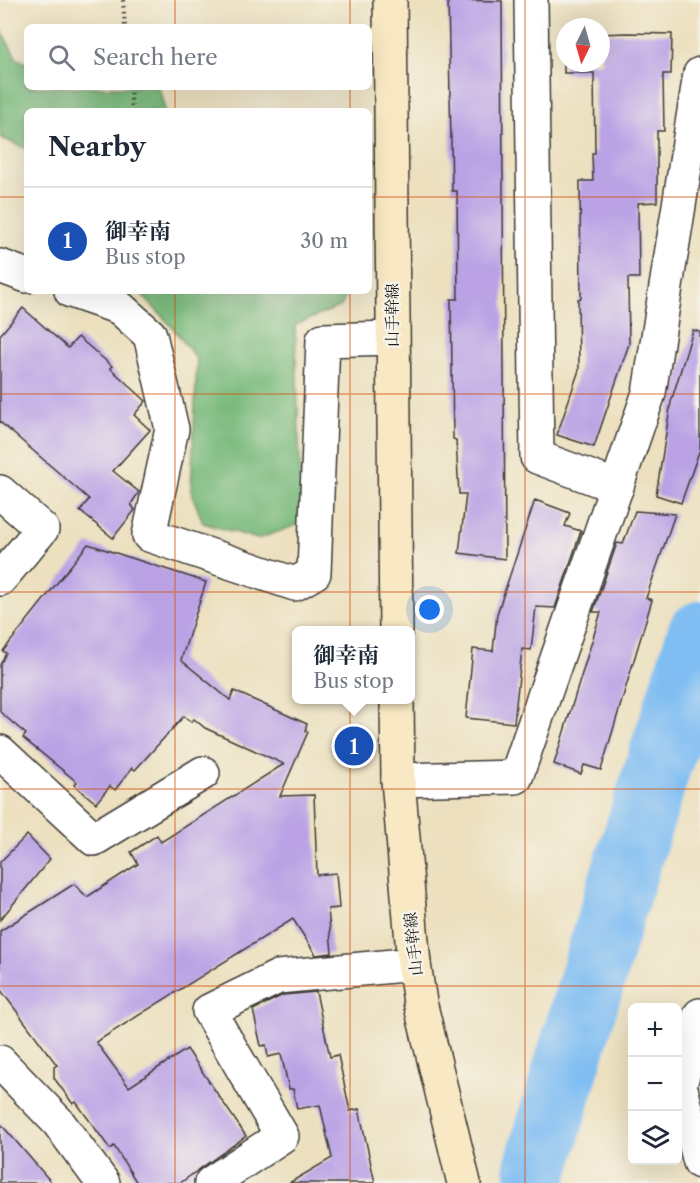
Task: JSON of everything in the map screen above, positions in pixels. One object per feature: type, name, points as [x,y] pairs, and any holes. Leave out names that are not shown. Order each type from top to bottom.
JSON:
[{"type":"main road","name":"山手幹線","points":[[390,0],[396,626]]},
{"type":"main road","name":"山手幹線","points":[[397,704],[398,780],[414,964],[420,1002],[464,1183]]},
{"type":"street","points":[[531,0],[537,457],[617,487]]},
{"type":"street","points":[[398,780],[516,777],[649,393],[700,74]]},
{"type":"street","points":[[0,266],[24,275]]},
{"type":"street","points":[[80,294],[120,308],[150,335],[172,429],[149,535],[295,584],[314,573],[322,340],[392,338]]},
{"type":"street","points":[[0,492],[42,529],[0,579]]},
{"type":"street","points":[[0,753],[94,839],[203,773]]},
{"type":"street","points":[[211,1183],[282,1136],[209,1011],[278,977],[414,964]]},
{"type":"street","points":[[700,1016],[680,1085],[700,1162]]},
{"type":"street","points":[[0,1062],[58,1122],[103,1183]]},
{"type":"path","points":[[123,0],[125,24]]},
{"type":"path","points":[[130,90],[132,108]]},
{"type":"green space","points":[[0,28],[17,59],[24,62],[24,90],[160,90],[164,108],[24,108],[24,148],[0,137]]},
{"type":"green space","points":[[144,294],[347,294],[341,306],[295,325],[302,523],[258,539],[203,523],[191,491],[197,360],[174,329]]},
{"type":"building","points":[[448,0],[502,1],[505,559],[459,553],[466,494],[459,494],[456,440],[453,439],[451,299],[458,299],[457,191],[452,191]]},
{"type":"building","points":[[610,34],[672,34],[671,74],[663,74],[664,131],[657,131],[657,202],[638,203],[639,278],[628,278],[629,344],[594,447],[557,435],[579,370],[580,181],[593,181],[592,153],[595,153],[594,73],[564,72],[610,72]]},
{"type":"building","points":[[23,308],[68,348],[78,337],[112,366],[110,368],[146,401],[134,415],[150,430],[113,471],[139,492],[131,504],[135,510],[113,538],[80,511],[89,499],[0,422],[0,335]]},
{"type":"building","points":[[693,330],[700,332],[700,449],[681,503],[656,495],[671,402]]},
{"type":"building","points":[[535,500],[570,513],[565,526],[581,531],[555,608],[536,607],[531,650],[522,649],[514,723],[466,718],[473,649],[493,651],[497,614]]},
{"type":"building","points":[[635,511],[675,514],[646,598],[652,600],[601,770],[584,765],[581,774],[554,764],[601,612],[593,612],[617,543],[623,544]]},
{"type":"building","points":[[88,544],[206,582],[181,660],[230,700],[234,691],[307,724],[305,731],[308,732],[280,796],[314,795],[317,875],[336,873],[339,908],[328,909],[332,953],[316,955],[293,919],[96,1042],[129,1087],[187,1049],[246,1136],[180,1183],[137,1183],[114,1146],[110,1149],[76,1102],[73,1104],[54,1078],[54,1067],[57,1065],[0,989],[0,931],[74,884],[87,897],[138,864],[131,852],[157,835],[161,842],[284,764],[205,728],[194,719],[191,722],[184,716],[135,770],[132,768],[115,790],[110,786],[96,803],[74,785],[77,782],[23,738],[26,734],[0,712],[0,665],[6,653],[3,651]]},
{"type":"building","points":[[27,835],[50,859],[0,920],[0,862]]},
{"type":"building","points":[[316,992],[330,1057],[338,1055],[350,1111],[359,1109],[375,1183],[289,1183],[332,1158],[320,1105],[297,1109],[293,1089],[289,1089],[281,1054],[268,1057],[266,1045],[261,1046],[253,1010],[283,995]]},
{"type":"building","points":[[0,1123],[52,1183],[0,1183]]},
{"type":"waterway","points":[[537,1167],[613,909],[700,634]]},
{"type":"place","name":"御幸南","points":[[354,746]]}]
